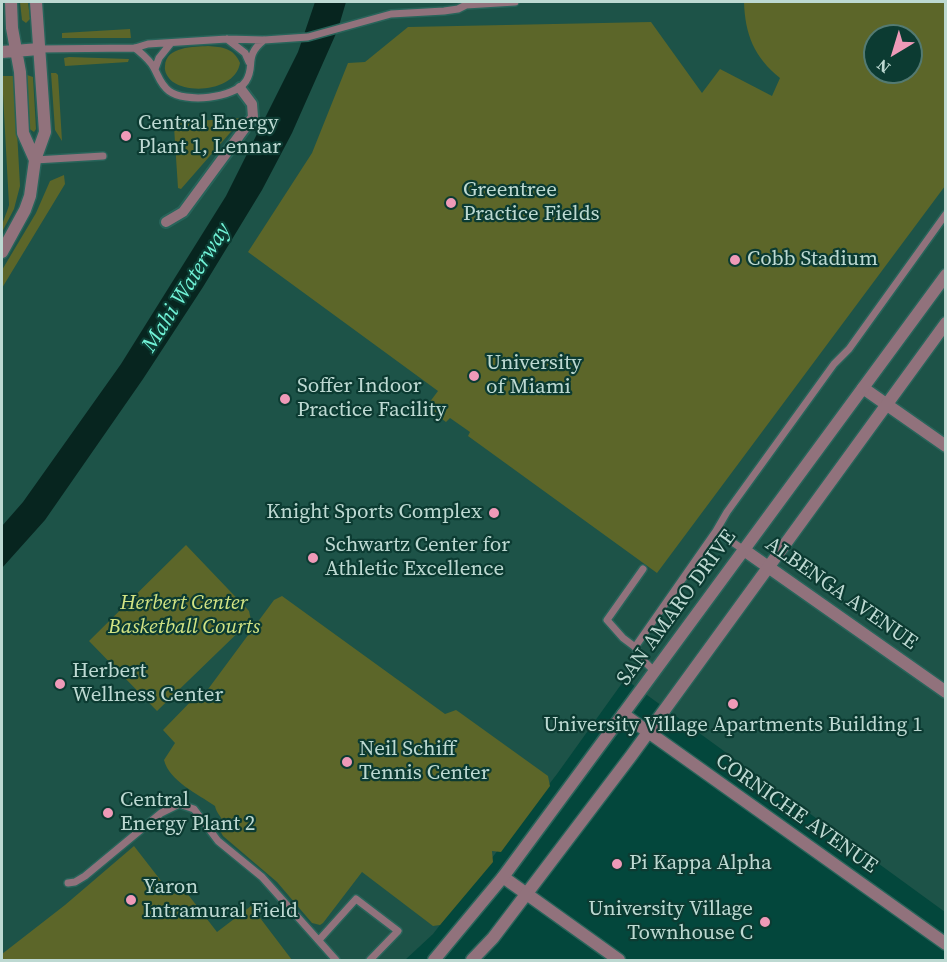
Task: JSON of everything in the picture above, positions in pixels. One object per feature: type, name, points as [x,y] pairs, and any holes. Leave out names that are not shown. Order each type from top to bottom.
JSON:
[{"type":"street","points":[[10,2],[20,72],[23,132],[35,160]]},
{"type":"street","points":[[2,252],[30,196],[35,160],[45,132],[36,2]]},
{"type":"street","points":[[2,52],[39,49]]},
{"type":"street","points":[[166,222],[183,212],[253,117],[252,104],[240,88]]},
{"type":"street","name":"SAN AMARO DRIVE","points":[[434,960],[503,877],[945,275]]},
{"type":"street","points":[[472,960],[493,938],[527,894],[648,732],[945,323]]},
{"type":"street","points":[[864,388],[945,446]]},
{"type":"street","name":"ALBENGA AVENUE","points":[[744,550],[945,692]]},
{"type":"street","name":"CORNICHE AVENUE","points":[[624,714],[945,944]]},
{"type":"street","points":[[503,877],[619,960]]},
{"type":"lane","points":[[39,49],[135,48],[148,44],[227,39],[287,39],[324,34],[391,14],[458,9],[466,3],[515,2]]},
{"type":"lane","points":[[227,39],[245,53],[249,62]]},
{"type":"lane","points":[[135,48],[150,61],[157,78],[171,93],[180,96],[218,96],[240,88],[249,73],[249,62],[253,51],[264,40]]},
{"type":"lane","points":[[155,69],[159,58],[171,43]]},
{"type":"lane","points":[[35,160],[103,156]]},
{"type":"lane","points":[[635,648],[727,512],[834,364],[849,349],[945,214]]},
{"type":"lane","points":[[716,531],[744,550]]},
{"type":"lane","points":[[643,568],[607,620],[654,671]]},
{"type":"lane","points":[[68,883],[85,876],[161,813],[175,805],[186,805],[194,809],[223,846],[262,877],[336,960]]},
{"type":"lane","points":[[319,940],[356,898],[398,931],[370,960]]},
{"type":"shaded area","name":"University of Miami","points":[[2,2],[945,2],[945,912],[625,679],[557,774],[433,934],[405,960],[2,960]]},
{"type":"green space","points":[[20,2],[28,2],[30,19],[26,23],[22,20]]},
{"type":"green space","points":[[744,2],[945,2],[945,186],[657,573],[468,436],[470,432],[450,418],[446,422],[426,407],[438,391],[248,252],[312,153],[348,63],[365,62],[408,27],[651,22],[702,93],[720,69],[772,96],[780,78],[757,53],[746,24]]},
{"type":"green space","points":[[130,29],[131,38],[62,38],[62,33]]},
{"type":"green space","points":[[208,46],[227,49],[237,58],[240,63],[231,79],[222,84],[201,89],[181,86],[170,79],[165,68],[170,55],[189,47]]},
{"type":"green space","points":[[64,58],[129,59],[128,62],[65,66]]},
{"type":"green space","points":[[51,73],[58,75],[62,141],[55,130]]},
{"type":"green space","points":[[2,76],[14,76],[20,186],[14,209],[2,232],[9,205]]},
{"type":"green space","points":[[25,76],[33,77],[36,129],[34,132],[28,128]]},
{"type":"green space","points":[[243,118],[181,189],[178,188],[174,127],[149,128],[148,124]]},
{"type":"green space","points":[[64,175],[65,184],[2,288],[2,270],[36,213],[50,181]]},
{"type":"green space","name":"Herbert Center Basketball Courts","points":[[186,545],[249,611],[251,620],[157,711],[89,641]]},
{"type":"green space","name":"Neil Schiff Tennis Center","points":[[282,596],[445,714],[456,710],[548,776],[550,786],[501,852],[492,851],[493,862],[440,925],[433,926],[362,872],[323,923],[320,925],[312,923],[277,882],[223,836],[218,827],[222,820],[215,806],[178,781],[167,768],[164,760],[175,743],[163,730],[199,693],[203,696],[274,600]]},
{"type":"green space","name":"Yaron Intramural Field","points":[[134,846],[172,895],[183,888],[217,932],[251,906],[292,960],[2,960],[2,954],[65,905]]},
{"type":"water","name":"Mahi Waterway","points":[[315,2],[346,2],[338,29],[292,133],[262,190],[143,379],[45,520],[2,568],[2,526],[23,502],[121,364],[226,196],[298,52]]},
{"type":"place","name":"Central Energy Plant 1, Lennar","points":[[126,136]]},
{"type":"place","name":"Greentree Practice Fields","points":[[451,203]]},
{"type":"place","name":"Cobb Stadium","points":[[735,260]]},
{"type":"place","name":"University of Miami","points":[[474,376]]},
{"type":"place","name":"Soffer Indoor Practice Facility","points":[[285,399]]},
{"type":"place","name":"Knight Sports Complex","points":[[494,513]]},
{"type":"place","name":"Schwartz Center for Athletic Excellence","points":[[313,558]]},
{"type":"place","name":"Herbert Wellness Center","points":[[60,684]]},
{"type":"place","name":"University Village Apartments Building 1","points":[[733,704]]},
{"type":"place","name":"Neil Schiff Tennis Center","points":[[347,762]]},
{"type":"place","name":"Central Energy Plant 2","points":[[108,813]]},
{"type":"place","name":"Pi Kappa Alpha","points":[[617,864]]},
{"type":"place","name":"Yaron Intramural Field","points":[[131,900]]},
{"type":"place","name":"University Village Townhouse C","points":[[765,922]]}]
